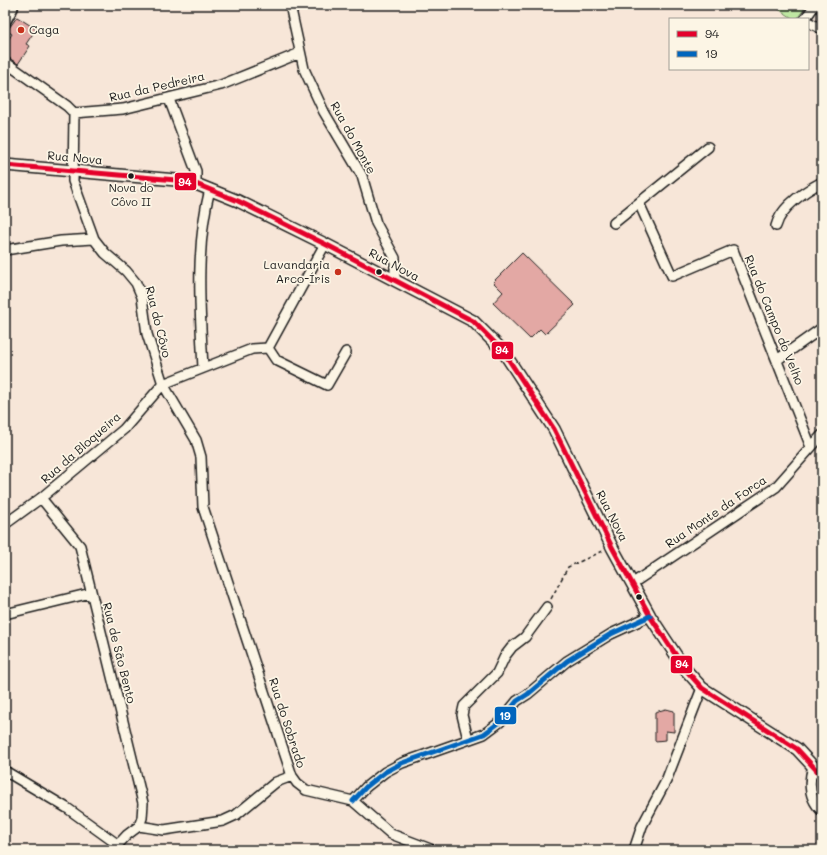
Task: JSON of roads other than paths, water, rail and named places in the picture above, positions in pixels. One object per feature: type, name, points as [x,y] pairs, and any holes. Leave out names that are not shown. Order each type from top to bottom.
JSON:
[{"type":"street","name":"Rua do Monte","points":[[290,5],[304,69],[322,107],[362,176],[376,223],[395,258],[395,280]]},
{"type":"street","points":[[806,18],[815,5]]},
{"type":"street","points":[[809,22],[822,29]]},
{"type":"street","name":"Rua da Pedreira","points":[[74,113],[123,109],[169,99],[221,85],[300,53]]},
{"type":"street","points":[[5,62],[67,106],[74,113]]},
{"type":"street","points":[[169,99],[196,172],[196,184]]},
{"type":"street","name":"Rua do Côvo","points":[[74,113],[73,181],[94,238],[105,253],[126,271],[136,283],[142,297],[147,334],[163,384],[198,446],[202,463],[203,507]]},
{"type":"street","points":[[614,223],[708,147]]},
{"type":"street","name":"Rua Nova","points":[[5,165],[176,180],[196,184],[238,201],[325,244],[473,321],[503,351],[554,429],[612,547],[650,616],[685,668],[702,688],[797,748],[822,776]]},
{"type":"street","points":[[776,226],[778,218],[783,212],[808,190],[822,182]]},
{"type":"street","points":[[203,368],[199,277],[206,204],[210,189]]},
{"type":"street","name":"Rua do Campo do Velho","points":[[638,203],[672,276],[733,250],[811,447]]},
{"type":"street","points":[[5,250],[61,241],[94,238]]},
{"type":"street","points":[[268,348],[325,244]]},
{"type":"street","points":[[777,360],[822,328]]},
{"type":"street","points":[[163,384],[252,349],[268,348]]},
{"type":"street","points":[[268,348],[276,360],[327,385],[346,352]]},
{"type":"street","name":"Rua da Bloqueira","points":[[8,522],[41,498],[124,429],[163,384]]},
{"type":"street","name":"Rua Monte da Forca","points":[[633,583],[776,487],[822,435]]},
{"type":"street","name":"Rua de São Bento","points":[[41,498],[80,546],[143,803],[140,826]]},
{"type":"street","name":"Rua do Sobrado","points":[[140,826],[164,830],[223,821],[236,815],[276,782],[292,776],[203,507]]},
{"type":"street","points":[[5,614],[91,593]]},
{"type":"street","points":[[468,739],[462,715],[464,706],[497,673],[505,656],[512,647],[525,637],[547,607]]},
{"type":"street","points":[[353,801],[366,786],[385,772],[402,763],[484,734],[500,722],[517,701],[528,694],[567,661],[611,634],[650,616]]},
{"type":"street","points":[[634,850],[642,826],[666,781],[702,688]]},
{"type":"street","points":[[812,766],[809,786],[822,811]]},
{"type":"street","points":[[5,771],[67,808],[115,847],[140,826]]},
{"type":"street","points":[[292,776],[297,784],[306,790],[353,801],[391,834],[433,850]]},
{"type":"lane","points":[[5,27],[9,8]]},
{"type":"place","name":"Caga","points":[[21,30]]},
{"type":"place","name":"Nova do Côvo II","points":[[131,176]]},
{"type":"place","name":"Lavandaria Arco-Íris","points":[[338,272]]}]
